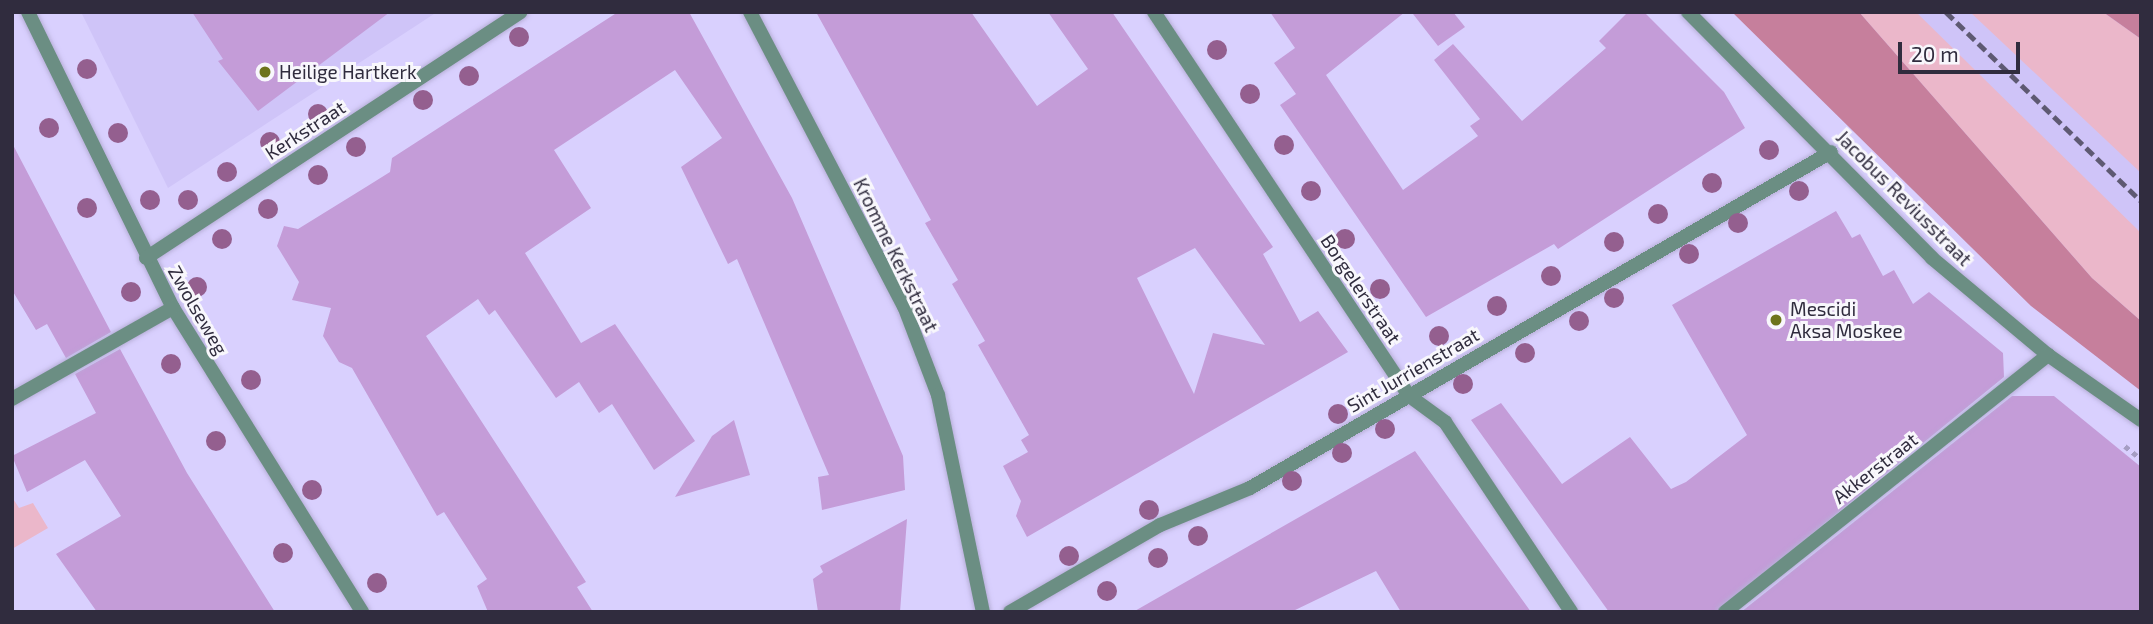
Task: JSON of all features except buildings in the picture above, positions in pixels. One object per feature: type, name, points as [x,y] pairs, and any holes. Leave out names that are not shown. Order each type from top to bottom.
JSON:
[{"type":"street","name":"Zwolseweg","points":[[28,12],[146,258],[173,308],[362,612]]},
{"type":"street","name":"Kerkstraat","points":[[146,258],[520,12]]},
{"type":"street","name":"Kromme Kerkstraat","points":[[750,12],[904,306],[938,395],[983,612]]},
{"type":"street","name":"Borgelerstraat","points":[[1154,12],[1408,395],[1445,422],[1571,612]]},
{"type":"street","name":"Jacobus Reviusstraat","points":[[1688,12],[1831,152],[1932,258],[2048,355],[2141,420]]},
{"type":"street","name":"Sint Jurrienstraat","points":[[1010,612],[1160,524],[1250,488],[1831,152]]},
{"type":"street","points":[[12,398],[173,308]]},
{"type":"street","name":"Akkerstraat","points":[[1725,612],[2048,355]]},
{"type":"shaded area","points":[[81,12],[437,12],[168,188]]},
{"type":"shaded area","points":[[1732,12],[1859,12],[2092,278],[2141,321],[2141,391],[2031,306]]},
{"type":"shaded area","points":[[1859,12],[2103,12],[2141,39],[2141,321]]},
{"type":"shaded area","points":[[1859,12],[1916,12],[2141,233],[2141,321],[2092,278]]},
{"type":"shaded area","points":[[1970,12],[2103,12],[2141,39],[2141,173]]},
{"type":"shaded area","points":[[2103,12],[2141,12],[2141,39]]},
{"type":"shaded area","points":[[12,497],[19,508],[33,503],[48,528],[12,549]]},
{"type":"railway","points":[[1946,12],[2141,201]]},
{"type":"place","name":"Heilige Hartkerk","points":[[265,72]]},
{"type":"place","name":"Mescidi Aksa Moskee","points":[[1776,320]]}]
